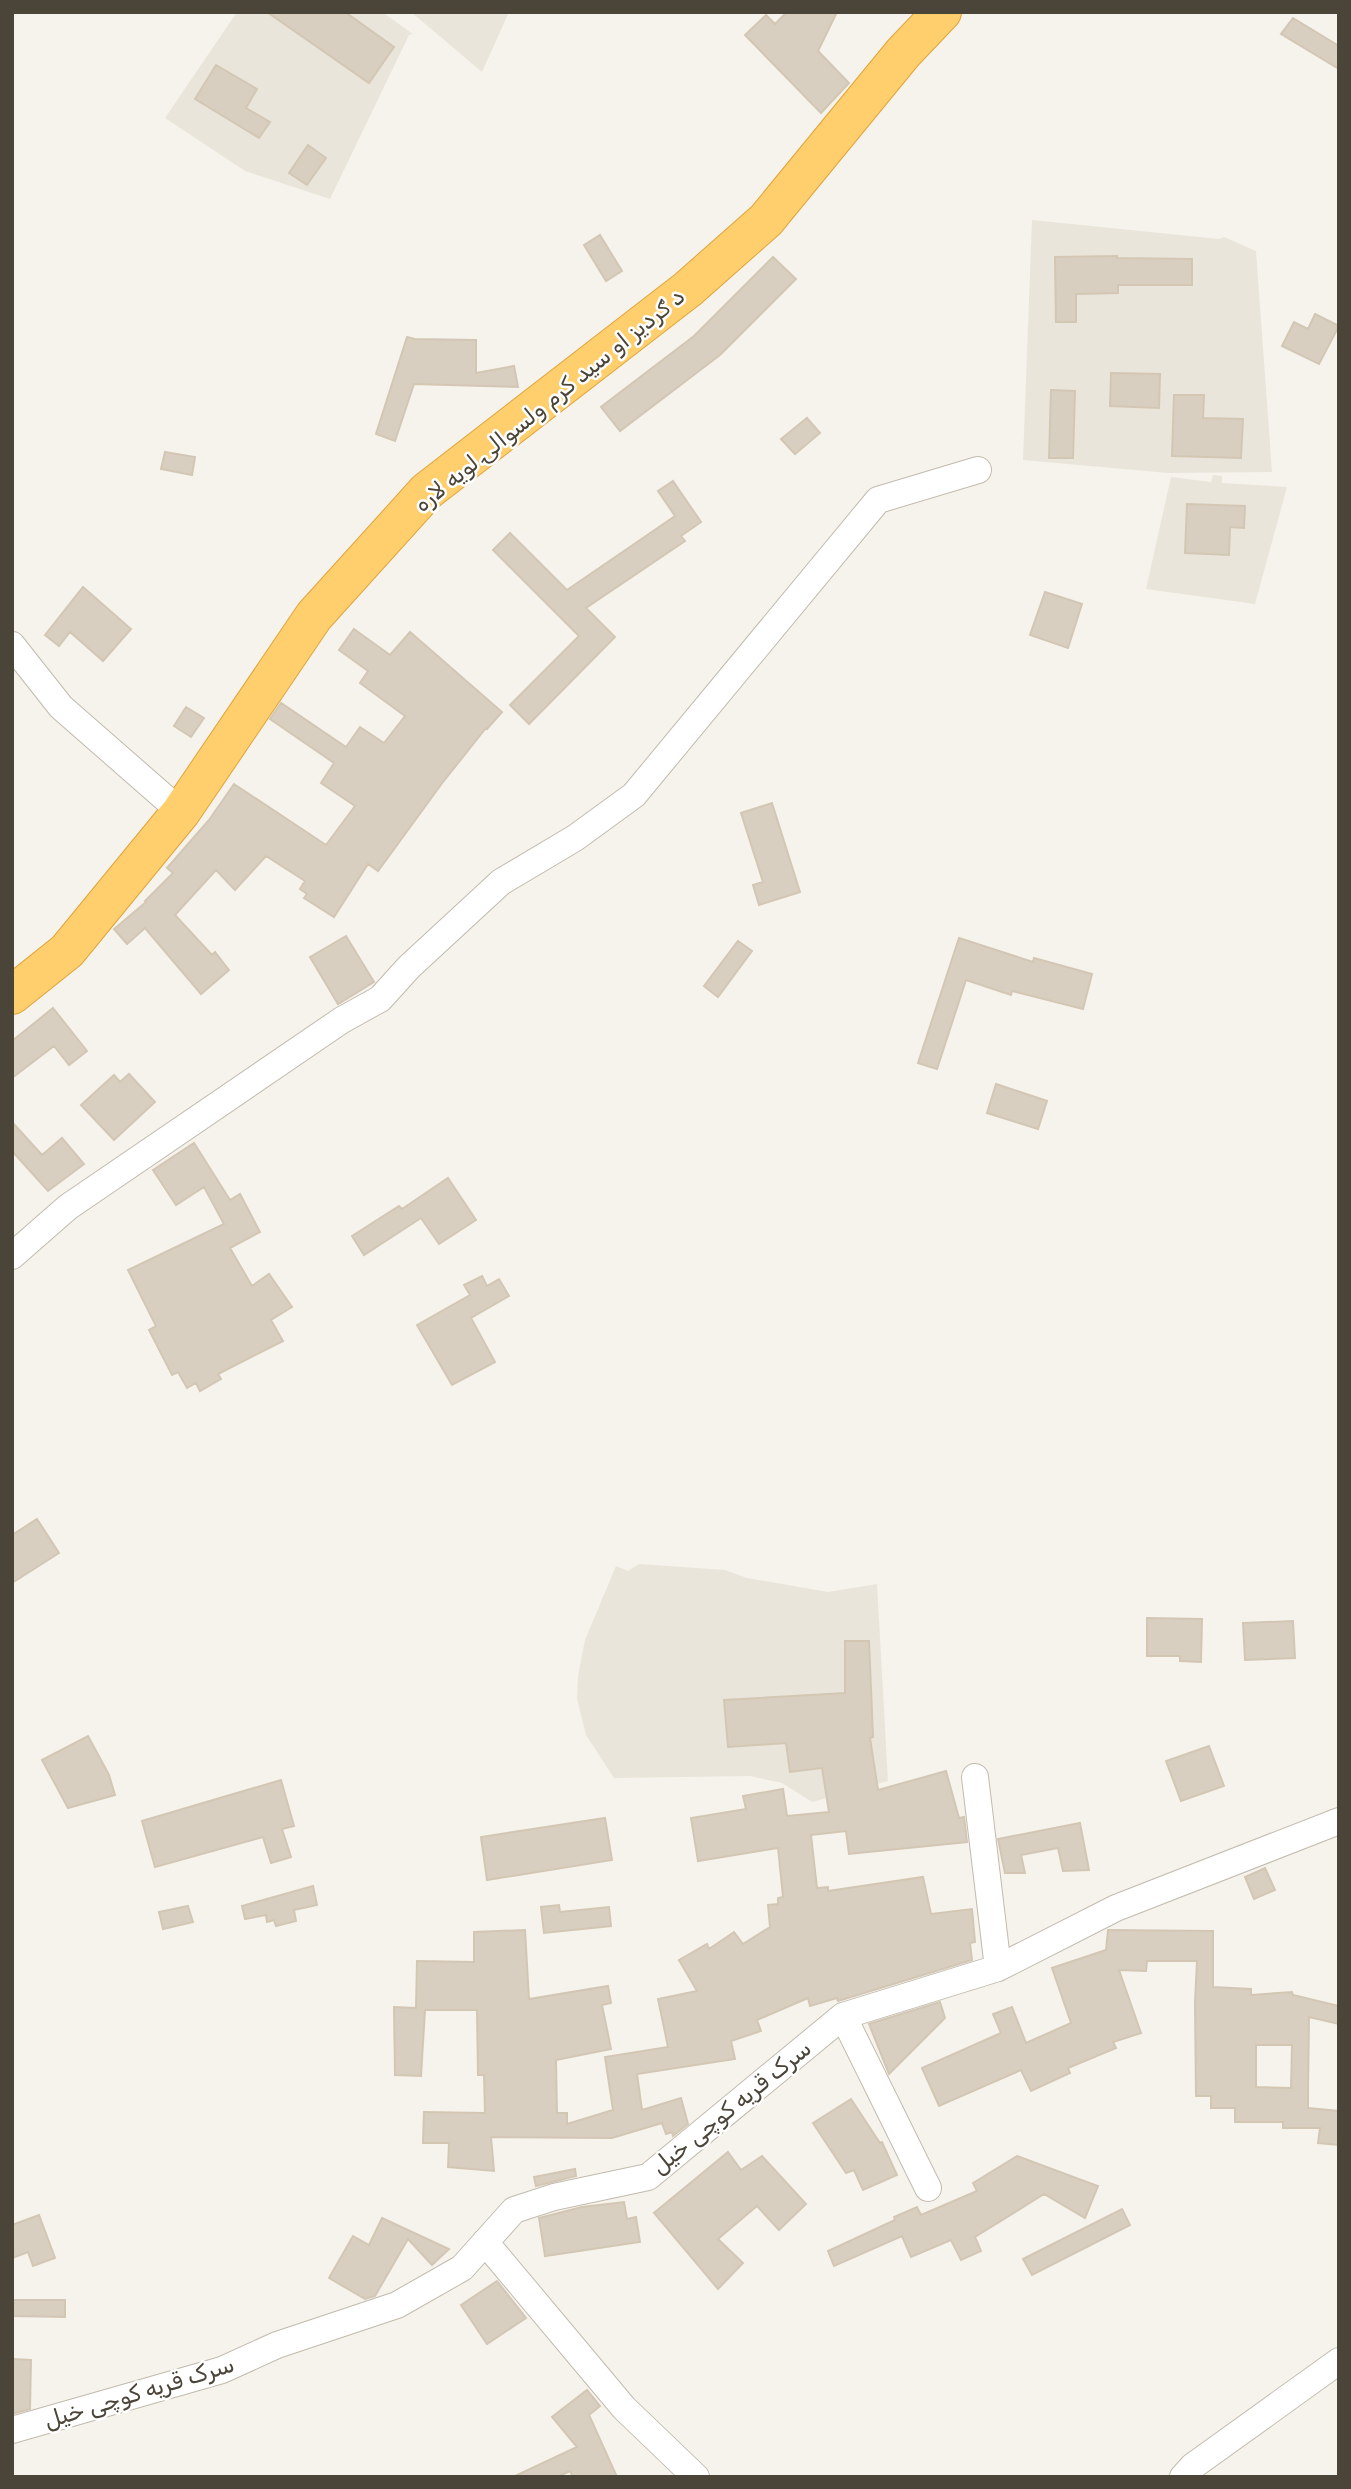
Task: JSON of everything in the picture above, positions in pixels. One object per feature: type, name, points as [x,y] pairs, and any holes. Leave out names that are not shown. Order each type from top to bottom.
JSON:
[{"type":"highway","name":"د ګردیز او سید کرم ولسوالۍ لویه لاره","points":[[12,995],[67,951],[181,812],[314,616],[427,491],[688,289],[766,220],[903,53],[942,12]]},
{"type":"street","points":[[12,1255],[68,1207],[342,1020],[380,999],[409,967],[501,882],[575,838],[635,795],[878,500],[978,470]]},
{"type":"street","points":[[12,645],[61,707],[181,812]]},
{"type":"street","points":[[975,1777],[998,1968]]},
{"type":"street","name":"سرک قریه کوچی خیل","points":[[12,2430],[222,2370],[277,2345],[397,2305],[462,2268],[514,2210],[554,2197],[648,2177],[843,2016],[998,1968],[1116,1908],[1339,1821]]},
{"type":"street","points":[[843,2016],[929,2188]]},
{"type":"street","points":[[485,2242],[624,2408],[696,2477]]},
{"type":"street","points":[[1183,2477],[1193,2466],[1339,2361]]},
{"type":"shaded area","points":[[237,12],[382,12],[413,34],[409,35],[330,199],[245,171],[165,118]]},
{"type":"shaded area","points":[[411,12],[509,12],[482,72]]},
{"type":"shaded area","points":[[1032,220],[1219,239],[1224,237],[1256,251],[1272,472],[1168,473],[1023,460]]},
{"type":"shaded area","points":[[1213,475],[1222,476],[1222,483],[1287,487],[1255,604],[1146,589],[1171,477],[1211,482]]},
{"type":"shaded area","points":[[639,1564],[725,1570],[747,1578],[828,1592],[877,1584],[888,1781],[812,1802],[782,1783],[750,1776],[614,1778],[586,1735],[577,1699],[578,1676],[585,1640],[616,1566],[628,1571]]},
{"type":"building","points":[[267,12],[345,12],[394,47],[369,83]]},
{"type":"building","points":[[787,12],[837,12],[818,51],[849,83],[821,113],[745,35],[766,15],[775,24]]},
{"type":"building","points":[[1293,18],[1339,46],[1339,69],[1281,34]]},
{"type":"building","points":[[216,65],[257,89],[246,108],[270,122],[259,138],[195,99]]},
{"type":"building","points":[[308,145],[326,158],[307,185],[289,173]]},
{"type":"building","points":[[600,235],[622,271],[606,281],[584,245]]},
{"type":"building","points":[[773,257],[796,279],[720,355],[620,431],[601,407],[694,336]]},
{"type":"building","points":[[1055,257],[1192,259],[1192,285],[1118,285],[1118,293],[1076,294],[1076,322],[1056,322]]},
{"type":"building","points":[[1315,314],[1339,326],[1319,364],[1282,346],[1294,322],[1308,329]]},
{"type":"building","points":[[407,337],[476,340],[476,373],[514,366],[518,387],[414,384],[395,441],[376,434]]},
{"type":"building","points":[[1111,373],[1160,374],[1159,408],[1110,406]]},
{"type":"building","points":[[1051,390],[1075,391],[1073,458],[1049,458]]},
{"type":"building","points":[[1174,395],[1204,395],[1203,418],[1243,419],[1241,458],[1172,456]]},
{"type":"building","points":[[807,418],[820,433],[795,454],[781,439]]},
{"type":"building","points":[[165,452],[195,457],[192,475],[161,469]]},
{"type":"building","points":[[673,481],[701,522],[681,536],[685,541],[586,608],[615,637],[529,724],[510,705],[579,636],[493,550],[510,533],[567,590],[675,516],[658,491]]},
{"type":"building","points":[[1187,504],[1245,506],[1244,528],[1230,527],[1229,555],[1185,553]]},
{"type":"building","points":[[83,587],[131,629],[103,661],[70,632],[59,646],[45,635]]},
{"type":"building","points":[[1045,592],[1082,604],[1068,648],[1030,635]]},
{"type":"building","points":[[354,629],[390,655],[410,632],[502,712],[443,782],[378,871],[368,864],[334,917],[304,898],[307,894],[300,889],[305,881],[266,856],[235,890],[216,870],[175,915],[212,955],[215,952],[229,970],[201,994],[145,928],[127,944],[114,929],[146,902],[173,873],[167,868],[209,820],[234,784],[326,845],[355,806],[321,783],[334,763],[270,719],[281,703],[346,747],[360,727],[384,743],[405,716],[360,683],[368,671],[339,650]]},
{"type":"building","points":[[186,707],[204,718],[191,737],[174,726]]},
{"type":"building","points":[[772,803],[800,892],[759,905],[753,885],[763,882],[741,813]]},
{"type":"building","points":[[346,936],[374,982],[338,1004],[310,957]]},
{"type":"building","points":[[959,938],[1033,962],[1034,958],[1092,974],[1083,1009],[1012,991],[1011,995],[966,980],[937,1069],[918,1063]]},
{"type":"building","points":[[738,941],[752,951],[718,997],[704,986]]},
{"type":"building","points":[[53,1008],[87,1051],[69,1065],[54,1046],[12,1078],[12,1041]]},
{"type":"building","points":[[129,1074],[155,1102],[114,1140],[81,1105],[114,1075],[120,1082]]},
{"type":"building","points":[[996,1084],[1047,1101],[1038,1129],[987,1113]]},
{"type":"building","points":[[12,1122],[42,1155],[62,1138],[84,1164],[48,1191],[12,1151]]},
{"type":"building","points":[[194,1143],[230,1200],[240,1194],[260,1232],[230,1248],[252,1286],[269,1274],[292,1307],[271,1320],[283,1341],[218,1374],[221,1379],[200,1391],[196,1383],[187,1388],[178,1372],[172,1375],[149,1330],[156,1326],[128,1270],[224,1224],[204,1187],[176,1205],[153,1170]]},
{"type":"building","points":[[448,1178],[476,1220],[439,1244],[421,1218],[364,1255],[352,1236],[399,1206],[402,1209]]},
{"type":"building","points":[[482,1276],[487,1286],[499,1279],[509,1296],[471,1318],[495,1362],[452,1385],[417,1325],[470,1295],[464,1285]]},
{"type":"building","points":[[37,1519],[59,1553],[12,1583],[12,1535]]},
{"type":"building","points":[[1147,1618],[1202,1619],[1201,1662],[1180,1661],[1180,1656],[1147,1656]]},
{"type":"building","points":[[1293,1621],[1295,1658],[1245,1660],[1243,1623]]},
{"type":"building","points":[[845,1641],[869,1641],[873,1737],[870,1738],[878,1790],[946,1771],[959,1818],[964,1817],[967,1842],[849,1854],[846,1831],[811,1835],[817,1888],[828,1887],[828,1891],[923,1877],[931,1914],[972,1909],[975,1942],[970,1943],[972,1960],[838,2001],[837,1998],[810,2006],[808,1998],[757,2020],[761,2031],[731,2041],[735,2059],[637,2074],[642,2110],[681,2098],[688,2124],[673,2136],[672,2132],[666,2134],[662,2123],[612,2138],[491,2137],[494,2171],[448,2167],[449,2143],[423,2143],[424,2112],[485,2113],[484,2075],[478,2075],[477,2010],[425,2010],[421,2076],[395,2075],[394,2007],[416,2008],[417,1961],[474,1962],[474,1932],[525,1930],[529,1999],[608,1986],[611,2003],[602,2005],[611,2049],[556,2060],[557,2113],[567,2113],[567,2124],[613,2110],[605,2057],[668,2047],[658,1999],[697,1991],[679,1960],[707,1944],[709,1949],[734,1932],[743,1944],[770,1927],[768,1905],[778,1904],[778,1898],[783,1897],[778,1848],[698,1861],[691,1818],[746,1809],[743,1796],[783,1789],[787,1816],[829,1812],[822,1768],[790,1772],[786,1743],[728,1747],[724,1700],[845,1693]]},
{"type":"building","points":[[88,1736],[109,1775],[115,1795],[68,1808],[42,1760]]},
{"type":"building","points":[[1209,1746],[1224,1786],[1181,1801],[1166,1761]]},
{"type":"building","points":[[281,1780],[294,1826],[282,1829],[291,1857],[271,1863],[263,1837],[155,1867],[142,1821]]},
{"type":"building","points":[[605,1818],[612,1860],[487,1880],[481,1837]]},
{"type":"building","points":[[1080,1823],[1089,1870],[1063,1871],[1058,1848],[1021,1855],[1025,1873],[1005,1873],[998,1839]]},
{"type":"building","points":[[1265,1868],[1275,1890],[1254,1899],[1245,1877]]},
{"type":"building","points":[[313,1886],[317,1905],[294,1910],[296,1921],[276,1926],[274,1920],[267,1922],[266,1915],[245,1919],[242,1906]]},
{"type":"building","points":[[559,1905],[560,1912],[609,1907],[611,1926],[544,1933],[541,1907]]},
{"type":"building","points":[[188,1906],[193,1922],[163,1929],[159,1912]]},
{"type":"building","points":[[1108,1930],[1213,1931],[1213,1987],[1251,1989],[1251,1995],[1292,1992],[1293,1995],[1339,2006],[1339,2024],[1309,2017],[1308,2108],[1339,2111],[1339,2145],[1318,2143],[1320,2128],[1283,2128],[1283,2122],[1235,2122],[1235,2108],[1211,2108],[1211,2096],[1196,2096],[1197,1961],[1147,1961],[1146,1971],[1119,1970],[1141,2033],[1113,2042],[1116,2048],[1068,2068],[1070,2073],[1031,2091],[1021,2070],[939,2106],[922,2068],[1001,2033],[993,2014],[1012,2007],[1026,2043],[1071,2023],[1052,1968],[1106,1950]],"holes":[[[1256,2045],[1292,2045],[1291,2088],[1256,2087]]]},
{"type":"building","points":[[940,2002],[945,2018],[889,2074],[869,2024]]},
{"type":"building","points":[[851,2099],[880,2143],[882,2142],[897,2175],[863,2190],[854,2170],[846,2173],[813,2123]]},
{"type":"building","points":[[728,2152],[741,2170],[762,2156],[806,2204],[779,2230],[757,2206],[718,2239],[743,2263],[718,2289],[654,2213]]},
{"type":"building","points":[[1017,2156],[1098,2186],[1085,2218],[1044,2194],[975,2237],[981,2251],[961,2260],[951,2240],[911,2257],[902,2236],[834,2266],[828,2251],[917,2207],[921,2215],[977,2191],[973,2183]]},
{"type":"building","points":[[575,2169],[576,2176],[536,2186],[534,2177]]},
{"type":"building","points":[[624,2202],[627,2219],[636,2217],[640,2242],[545,2256],[539,2218],[582,2207]]},
{"type":"building","points":[[1122,2209],[1130,2225],[1032,2275],[1023,2259]]},
{"type":"building","points":[[39,2215],[55,2258],[33,2266],[28,2252],[12,2258],[12,2225]]},
{"type":"building","points":[[382,2218],[449,2249],[432,2265],[408,2239],[375,2296],[365,2299],[329,2278],[353,2236],[369,2245]]},
{"type":"building","points":[[497,2281],[526,2318],[487,2344],[461,2305]]},
{"type":"building","points":[[12,2300],[65,2300],[65,2317],[12,2316]]},
{"type":"building","points":[[12,2359],[31,2360],[30,2409],[15,2413],[12,2413]]},
{"type":"building","points":[[587,2390],[600,2406],[589,2415],[617,2477],[573,2477],[570,2471],[557,2477],[513,2477],[577,2447],[552,2417]]}]
